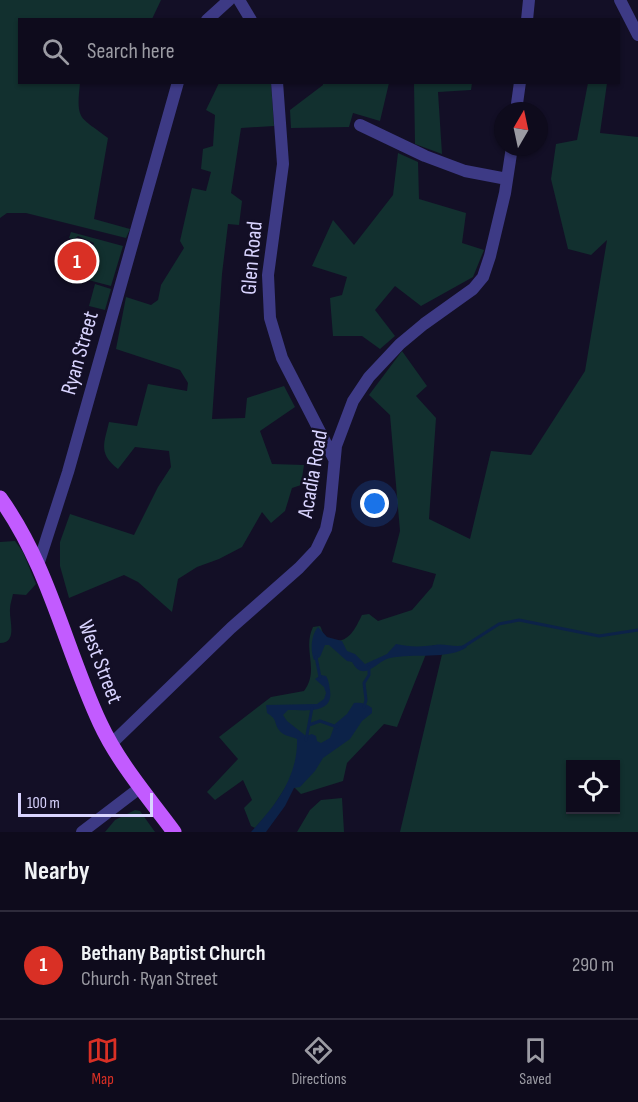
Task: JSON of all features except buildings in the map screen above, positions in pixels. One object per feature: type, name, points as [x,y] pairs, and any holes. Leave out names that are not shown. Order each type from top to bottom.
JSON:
[{"type":"main road","name":"West Street","points":[[0,498],[26,539],[38,565],[53,599],[87,694],[111,744],[174,832]]},
{"type":"street","points":[[209,18],[229,0]]},
{"type":"street","points":[[239,0],[250,18]]},
{"type":"street","points":[[527,18],[530,0]]},
{"type":"street","points":[[620,0],[638,34]]},
{"type":"street","name":"Ryan Street","points":[[38,565],[68,472],[177,84]]},
{"type":"street","name":"Glen Road","points":[[277,84],[283,164],[267,280],[270,318],[282,358],[334,459]]},
{"type":"street","points":[[517,102],[520,84]]},
{"type":"street","points":[[360,125],[425,156],[465,171],[507,180]]},
{"type":"street","name":"Acadia Road","points":[[111,744],[208,649],[311,556],[320,543],[328,522],[338,437],[348,410],[369,377],[400,344],[473,289],[483,277],[490,256],[511,156]]},
{"type":"street","points":[[82,832],[141,787]]},
{"type":"green space","points":[[0,0],[161,0],[152,18],[18,18],[18,84],[80,84],[79,111],[85,121],[108,138],[94,219],[130,229],[126,238],[26,213],[7,213],[0,218]]},
{"type":"green space","points":[[219,84],[271,84],[274,126],[241,128],[231,193],[242,201],[239,225],[228,224],[222,274],[212,419],[245,418],[247,398],[284,386],[295,407],[260,431],[272,464],[304,465],[301,485],[292,488],[285,511],[271,523],[262,512],[242,547],[197,567],[178,579],[172,612],[138,582],[124,575],[69,598],[60,566],[60,542],[70,514],[134,535],[158,487],[171,467],[169,451],[135,447],[118,469],[107,458],[104,442],[109,422],[137,426],[148,384],[187,391],[188,383],[180,370],[116,349],[126,297],[151,305],[158,300],[161,285],[184,248],[180,241],[192,188],[206,191],[211,172],[201,169],[203,149],[213,146],[215,115],[206,110]]},
{"type":"green space","points":[[389,84],[380,121],[353,113],[349,127],[291,128],[290,110],[323,85]]},
{"type":"green space","points":[[414,84],[472,84],[471,90],[438,92],[442,154],[415,144]]},
{"type":"green space","points":[[588,84],[607,84],[600,133],[638,137],[638,832],[400,832],[444,646],[436,645],[423,648],[420,654],[426,654],[397,727],[384,724],[347,763],[343,781],[301,794],[289,782],[271,810],[255,828],[251,826],[244,808],[252,800],[243,780],[215,800],[207,792],[238,759],[219,737],[271,697],[304,691],[311,675],[309,644],[313,627],[320,626],[325,636],[339,641],[351,634],[362,615],[369,614],[378,621],[412,610],[432,587],[436,574],[392,562],[400,531],[390,415],[369,395],[402,351],[427,386],[416,396],[436,418],[429,519],[470,539],[491,451],[531,455],[585,371],[607,240],[591,255],[568,249],[551,179],[556,144],[577,140]]},
{"type":"green space","points":[[398,153],[418,162],[419,199],[466,213],[462,243],[484,250],[473,277],[421,306],[395,286],[375,310],[395,336],[380,349],[362,336],[333,336],[330,298],[342,295],[347,277],[312,266],[333,220],[354,245],[393,195]]},
{"type":"green space","points":[[71,232],[123,246],[111,286],[81,278],[94,243],[78,236],[74,239],[69,238]]},
{"type":"green space","points":[[95,284],[111,289],[105,310],[89,306]]},
{"type":"green space","points":[[15,541],[23,552],[36,584],[26,595],[13,594],[10,607],[11,635],[6,642],[0,643],[0,542]]},
{"type":"green space","points":[[342,798],[344,832],[297,832],[310,810],[321,800]]},
{"type":"green space","points":[[135,810],[140,811],[155,832],[105,832],[115,820]]},
{"type":"water","points":[[318,627],[327,637],[342,641],[347,651],[355,654],[365,664],[387,654],[396,644],[406,646],[465,645],[467,647],[450,654],[390,658],[371,669],[361,671],[329,645],[325,645],[320,657],[314,660],[312,643]]},
{"type":"water","points":[[321,675],[326,676],[329,683],[330,698],[327,704],[316,709],[288,710],[283,715],[306,736],[312,734],[321,743],[330,738],[335,724],[347,714],[354,703],[368,705],[372,708],[372,713],[362,721],[350,739],[323,758],[315,771],[300,787],[294,788],[285,806],[266,832],[251,832],[284,790],[294,766],[296,753],[297,739],[281,732],[274,719],[267,713],[266,705],[317,704],[324,699],[326,693],[324,687],[315,679]]},
{"type":"waterway","points":[[463,647],[499,624],[519,620],[599,636],[638,630]]},
{"type":"waterway","points":[[316,657],[320,677]]},
{"type":"waterway","points":[[364,707],[366,700],[364,683],[369,675],[369,667]]},
{"type":"waterway","points":[[306,740],[312,708]]},
{"type":"waterway","points":[[309,725],[320,721],[337,727]]},
{"type":"place","name":"Bethany Baptist Church","points":[[77,261]]}]
